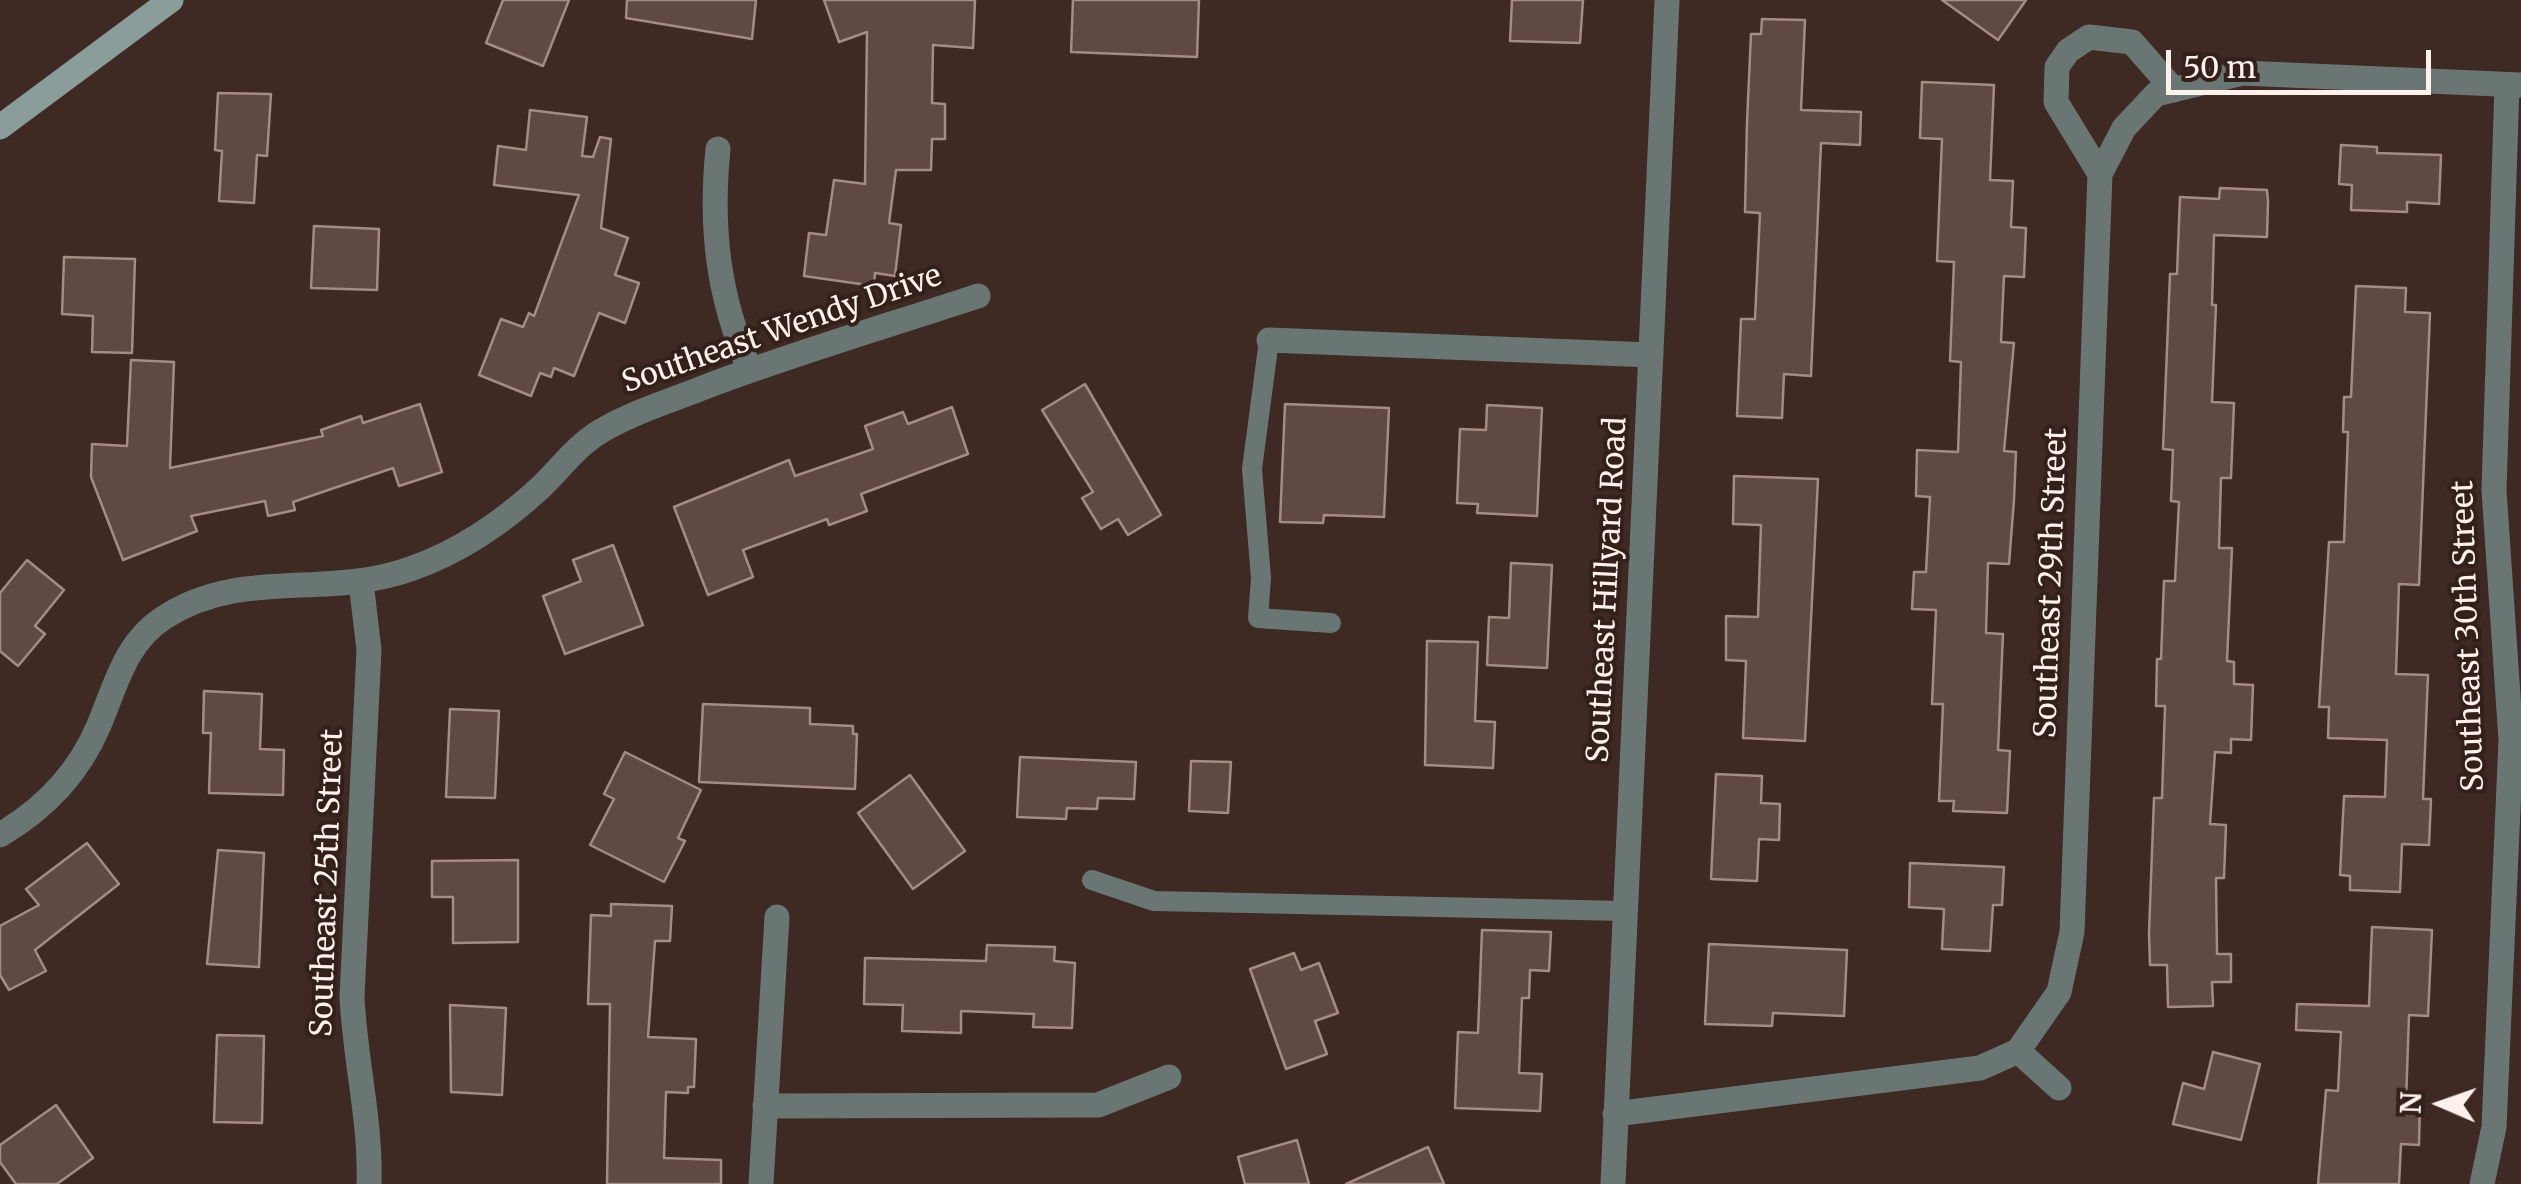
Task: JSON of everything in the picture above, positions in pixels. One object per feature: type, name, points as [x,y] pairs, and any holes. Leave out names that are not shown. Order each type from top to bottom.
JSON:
[{"type":"main road","points":[[3,118],[171,0]]},
{"type":"street","name":"Southeast Hillyard Road","points":[[1614,1184],[1667,0]]},
{"type":"street","points":[[2100,174],[2056,102],[2057,67],[2068,50],[2090,37],[2132,42],[2174,90],[2242,73],[2514,85]]},
{"type":"street","name":"Southeast 30th Street","points":[[2482,1184],[2494,1127],[2511,740],[2494,490],[2514,85]]},
{"type":"street","name":"Southeast 29th Street","points":[[2018,1050],[2059,992],[2072,932],[2100,174],[2124,128],[2156,94],[2174,90]]},
{"type":"street","points":[[718,149],[714,240],[732,329],[750,370]]},
{"type":"street","name":"Southeast Wendy Drive","points":[[0,835],[55,794],[80,762],[131,650],[159,620],[194,599],[234,588],[361,582],[412,569],[482,534],[514,512],[598,432],[750,370],[978,296]]},
{"type":"street","points":[[1268,340],[1652,355]]},
{"type":"street","name":"Southeast 25th Street","points":[[361,582],[369,650],[352,998],[354,1049],[370,1134],[369,1184]]},
{"type":"street","points":[[762,1184],[777,917]]},
{"type":"street","points":[[1615,1114],[1980,1068],[2018,1050],[2059,1088]]},
{"type":"street","points":[[765,1106],[1098,1105],[1169,1077]]},
{"type":"lane","points":[[1268,340],[1252,469],[1261,578],[1258,618],[1330,624]]},
{"type":"lane","points":[[1092,880],[1154,901],[1625,911]]},
{"type":"building","points":[[503,0],[569,0],[543,66],[486,43]]},
{"type":"building","points":[[627,0],[756,0],[752,39],[626,18]]},
{"type":"building","points":[[824,0],[975,0],[973,48],[933,45],[932,103],[945,104],[945,139],[932,139],[931,170],[896,170],[889,223],[901,225],[895,276],[875,273],[874,286],[804,276],[809,233],[826,235],[834,180],[865,184],[867,32],[839,42]]},
{"type":"building","points":[[1073,0],[1199,0],[1197,57],[1071,52]]},
{"type":"building","points":[[1512,0],[1583,0],[1580,43],[1510,41]]},
{"type":"building","points":[[1942,0],[2026,0],[1998,40]]},
{"type":"building","points":[[1762,19],[1805,20],[1801,110],[1861,112],[1860,145],[1821,143],[1811,376],[1784,374],[1782,418],[1737,416],[1741,319],[1755,319],[1760,213],[1745,212],[1747,122],[1751,34],[1761,34]]},
{"type":"building","points":[[1922,82],[1994,85],[1990,180],[2013,181],[2011,227],[2026,228],[2024,277],[2004,276],[2001,342],[2014,343],[2004,451],[2016,452],[2009,564],[1988,563],[1986,633],[2003,634],[1998,750],[2010,751],[2007,813],[1953,811],[1954,801],[1939,801],[1943,704],[1932,704],[1936,610],[1912,609],[1914,572],[1926,572],[1930,497],[1916,496],[1917,450],[1958,452],[1961,362],[1950,361],[1954,262],[1937,261],[1942,139],[1920,138]]},
{"type":"building","points":[[218,93],[271,94],[267,156],[257,155],[254,203],[219,201],[222,151],[215,150]]},
{"type":"building","points":[[530,110],[587,117],[582,156],[593,157],[600,137],[611,139],[601,228],[628,238],[615,275],[639,283],[625,323],[599,313],[574,376],[554,368],[551,377],[540,373],[531,396],[479,375],[501,319],[523,327],[529,313],[534,316],[579,195],[494,185],[498,146],[526,150]]},
{"type":"building","points":[[2341,145],[2377,147],[2377,153],[2441,155],[2439,204],[2407,202],[2407,212],[2351,210],[2352,185],[2339,184]]},
{"type":"building","points":[[2220,188],[2267,190],[2268,201],[2267,237],[2214,235],[2212,402],[2234,403],[2231,478],[2221,478],[2219,548],[2232,548],[2227,661],[2234,662],[2234,684],[2253,685],[2251,740],[2231,739],[2231,753],[2215,752],[2210,824],[2226,825],[2224,878],[2216,878],[2217,954],[2231,954],[2231,982],[2212,982],[2213,1006],[2168,1007],[2167,965],[2150,965],[2149,933],[2154,798],[2162,798],[2165,706],[2156,706],[2157,659],[2161,659],[2164,581],[2175,581],[2179,502],[2171,501],[2173,450],[2163,449],[2170,274],[2177,274],[2180,197],[2219,199]]},
{"type":"building","points":[[314,226],[379,229],[377,290],[311,288]]},
{"type":"building","points":[[64,257],[135,259],[132,353],[92,352],[93,316],[62,314]]},
{"type":"building","points":[[2356,286],[2406,288],[2405,312],[2430,313],[2419,585],[2399,584],[2396,674],[2428,675],[2423,799],[2431,799],[2429,845],[2402,844],[2400,892],[2350,890],[2350,876],[2340,875],[2344,796],[2385,797],[2387,740],[2328,738],[2329,707],[2319,707],[2329,542],[2344,542],[2348,432],[2343,432],[2344,397],[2351,397]]},
{"type":"building","points":[[131,360],[174,362],[170,468],[323,436],[321,430],[361,416],[363,423],[420,404],[442,472],[399,486],[393,468],[293,502],[295,510],[268,516],[265,501],[191,516],[197,531],[123,560],[91,477],[92,444],[127,446]]},
{"type":"building","points":[[1085,384],[1161,515],[1128,535],[1118,519],[1101,529],[1082,498],[1093,492],[1042,410]]},
{"type":"building","points":[[1285,404],[1389,408],[1384,517],[1324,515],[1323,523],[1280,522]]},
{"type":"building","points":[[1487,405],[1542,408],[1537,516],[1477,513],[1478,504],[1457,503],[1460,429],[1486,430]]},
{"type":"building","points":[[952,407],[968,454],[861,494],[867,511],[829,525],[827,519],[743,550],[753,577],[708,595],[674,507],[789,460],[795,476],[873,449],[865,426],[903,412],[908,424]]},
{"type":"building","points":[[1734,476],[1818,479],[1805,741],[1743,738],[1746,661],[1726,660],[1726,616],[1758,617],[1761,525],[1733,524]]},
{"type":"building","points":[[613,545],[643,625],[565,654],[543,596],[581,581],[573,560]]},
{"type":"building","points":[[27,560],[64,590],[35,626],[45,634],[18,666],[0,651],[0,593]]},
{"type":"building","points":[[1511,563],[1552,565],[1547,668],[1487,665],[1489,617],[1509,618]]},
{"type":"building","points":[[1427,641],[1478,642],[1475,721],[1495,722],[1493,768],[1425,765]]},
{"type":"building","points":[[204,691],[262,694],[260,749],[284,750],[283,795],[209,793],[211,733],[203,733]]},
{"type":"building","points":[[703,704],[810,708],[810,724],[853,726],[853,734],[857,734],[855,789],[699,782]]},
{"type":"building","points":[[450,709],[499,711],[495,798],[446,797]]},
{"type":"building","points":[[625,752],[701,790],[678,838],[685,841],[664,882],[590,845],[614,799],[604,794]]},
{"type":"building","points":[[1020,757],[1136,762],[1134,799],[1098,798],[1097,809],[1067,808],[1066,819],[1017,817]]},
{"type":"building","points":[[1191,761],[1231,762],[1228,813],[1189,811]]},
{"type":"building","points":[[1716,774],[1762,776],[1761,803],[1780,804],[1779,840],[1759,839],[1757,881],[1711,879]]},
{"type":"building","points":[[910,775],[965,851],[913,889],[858,813]]},
{"type":"building","points":[[87,843],[119,884],[35,950],[46,971],[9,990],[0,975],[0,926],[39,905],[26,889]]},
{"type":"building","points":[[218,850],[264,853],[259,967],[207,964]]},
{"type":"building","points":[[518,860],[518,942],[453,943],[453,897],[432,897],[432,861]]},
{"type":"building","points":[[1910,863],[2004,867],[2002,905],[1993,905],[1990,951],[1942,949],[1944,909],[1909,907]]},
{"type":"building","points":[[611,904],[672,906],[670,941],[655,941],[648,1037],[696,1039],[694,1087],[688,1087],[688,1093],[666,1092],[664,1158],[721,1160],[721,1184],[607,1184],[610,1004],[588,1004],[591,915],[611,916]]},
{"type":"building","points":[[2372,927],[2432,930],[2428,1016],[2409,1015],[2406,1102],[2420,1103],[2419,1145],[2401,1144],[2399,1184],[2318,1184],[2326,1090],[2338,1091],[2341,1032],[2296,1030],[2297,1004],[2369,1006]]},
{"type":"building","points":[[1482,930],[1551,932],[1549,971],[1530,970],[1529,998],[1522,998],[1519,1073],[1542,1074],[1540,1111],[1455,1108],[1458,1032],[1478,1033]]},
{"type":"building","points":[[1709,944],[1847,950],[1844,1016],[1773,1013],[1772,1026],[1705,1024]]},
{"type":"building","points":[[987,945],[1055,947],[1054,961],[1075,963],[1072,1028],[1033,1027],[1034,1014],[961,1011],[961,1033],[902,1031],[903,1005],[864,1004],[865,958],[986,961]]},
{"type":"building","points":[[1294,953],[1301,970],[1319,963],[1338,1013],[1315,1021],[1327,1054],[1286,1069],[1250,969]]},
{"type":"building","points":[[450,1005],[506,1008],[502,1095],[451,1092]]},
{"type":"building","points":[[217,1035],[264,1036],[262,1123],[214,1122]]},
{"type":"building","points":[[2213,1052],[2260,1064],[2241,1140],[2173,1124],[2183,1083],[2204,1089]]},
{"type":"building","points":[[56,1105],[93,1158],[57,1184],[16,1184],[0,1162],[0,1145]]},
{"type":"building","points":[[1297,1140],[1309,1184],[1245,1184],[1238,1157]]},
{"type":"building","points":[[1428,1147],[1444,1184],[1346,1184]]}]
